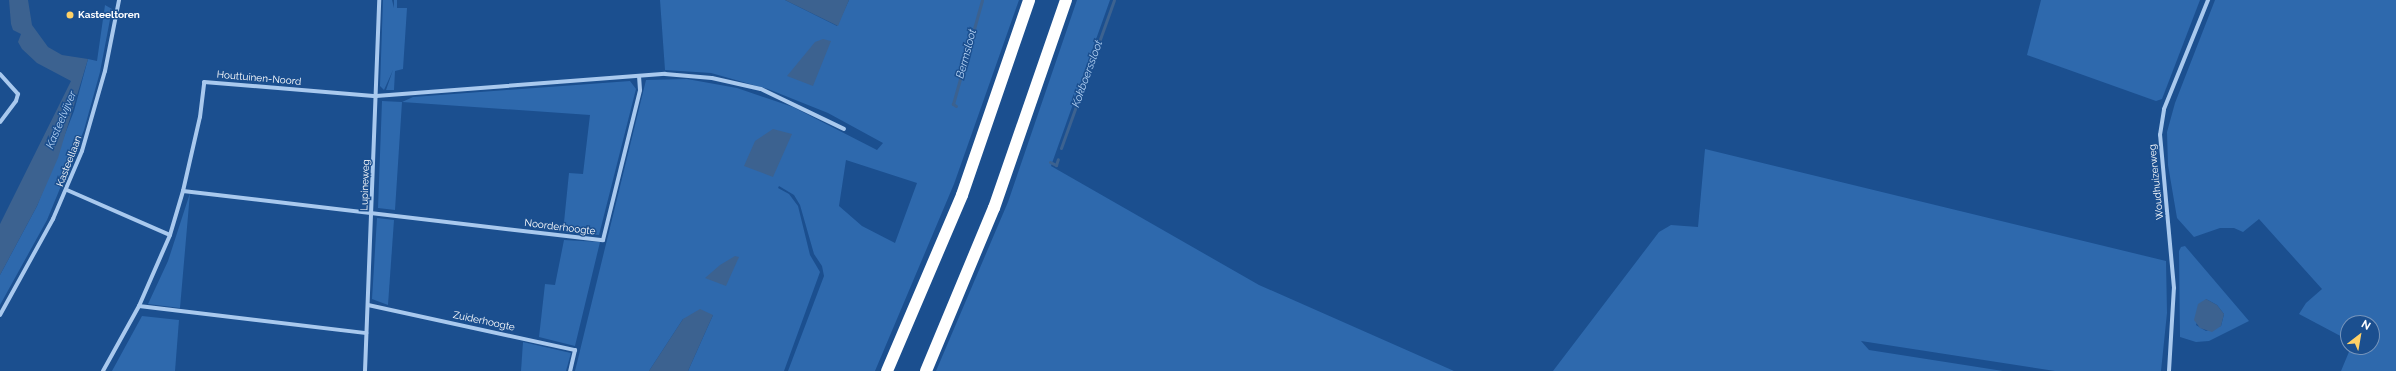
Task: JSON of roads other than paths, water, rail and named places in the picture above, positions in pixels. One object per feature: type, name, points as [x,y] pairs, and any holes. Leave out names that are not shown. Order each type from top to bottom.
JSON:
[{"type":"highway","points":[[888,371],[962,195],[1029,0]]},
{"type":"highway","points":[[926,371],[994,208],[1066,0]]},
{"type":"street","name":"Kasteellaan","points":[[0,315],[27,269],[66,190],[96,107],[118,0]]},
{"type":"street","name":"Lupineweg","points":[[365,371],[379,0]]},
{"type":"street","name":"Woudhuizerweg","points":[[2169,371],[2174,288],[2160,135],[2164,109],[2208,0]]},
{"type":"street","points":[[0,74],[18,94],[16,102],[0,122]]},
{"type":"street","points":[[376,96],[665,74],[741,84],[785,99],[844,129]]},
{"type":"street","name":"Noorderhoogte","points":[[372,212],[603,240],[640,90],[639,77]]},
{"type":"street","name":"Houttuinen-Noord","points":[[103,371],[139,306],[170,235],[183,191],[200,117],[204,82],[376,96]]},
{"type":"street","points":[[66,190],[170,235]]},
{"type":"street","points":[[183,191],[372,212]]},
{"type":"street","name":"Zuiderhoogte","points":[[368,305],[575,350],[570,371]]},
{"type":"street","points":[[139,306],[366,333]]},
{"type":"water","name":"Kasteelvijver","points":[[9,0],[28,0],[32,25],[48,47],[62,55],[88,59],[58,158],[37,206],[0,275],[0,224],[71,81],[37,63],[22,49],[18,42],[21,34],[13,30],[11,24]]},
{"type":"water","points":[[785,0],[849,0],[838,26]]},
{"type":"water","points":[[823,39],[831,41],[813,86],[787,76],[815,42]]},
{"type":"water","points":[[773,129],[792,134],[773,177],[744,166],[755,141]]},
{"type":"water","points":[[735,256],[739,257],[726,286],[705,278],[720,265]]},
{"type":"water","points":[[2206,299],[2217,305],[2224,314],[2221,326],[2212,332],[2200,328],[2194,320],[2198,304]]},
{"type":"water","points":[[700,309],[713,315],[688,371],[649,371],[683,319]]},
{"type":"waterway","name":"Bermsloot","points":[[956,106],[953,104],[982,0]]},
{"type":"waterway","name":"Kokboerssloot","points":[[1061,148],[1114,0]]},
{"type":"waterway","name":"Kokboerssloot","points":[[1050,162],[1056,165],[1058,159]]},
{"type":"place","name":"Kasteeltoren","points":[[70,15]]}]
